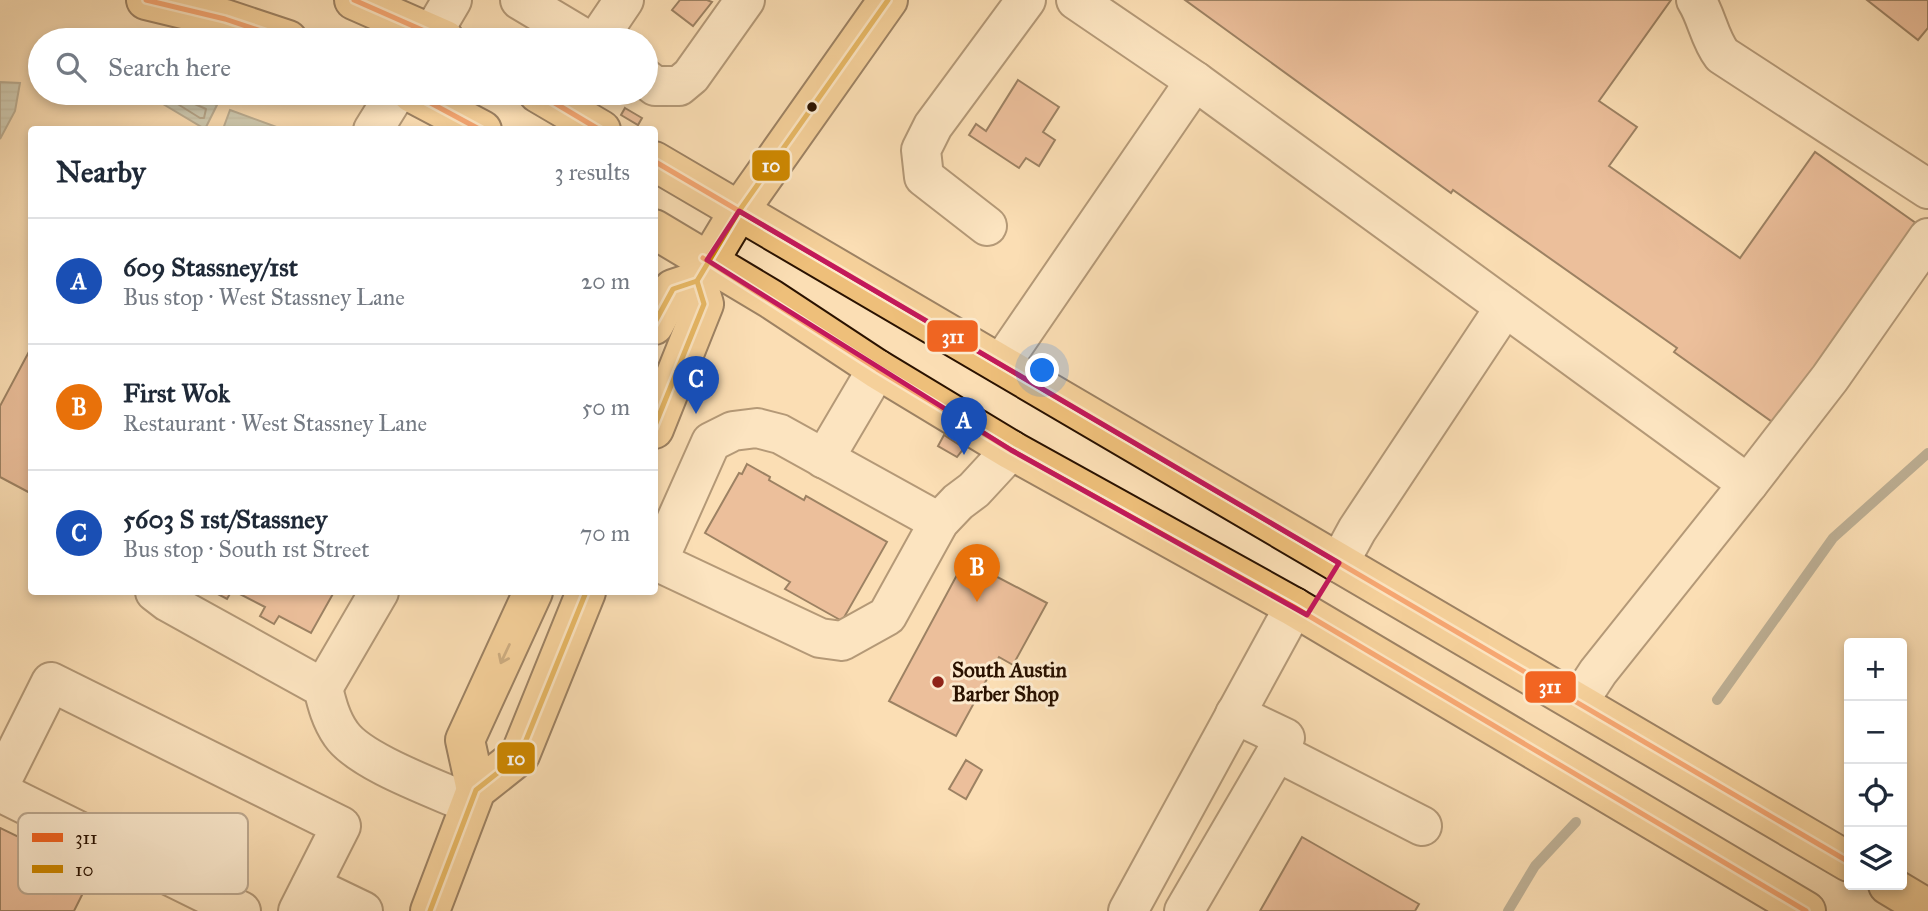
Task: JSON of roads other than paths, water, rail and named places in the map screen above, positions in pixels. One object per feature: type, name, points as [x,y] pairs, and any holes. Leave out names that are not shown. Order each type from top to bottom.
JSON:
[{"type":"main road","points":[[146,0],[252,28]]},
{"type":"main road","points":[[354,0],[418,28]]},
{"type":"main road","points":[[658,317],[673,289],[702,270],[739,211],[888,0]]},
{"type":"main road","points":[[434,105],[474,126]]},
{"type":"main road","points":[[558,105],[594,126]]},
{"type":"main road","points":[[658,163],[1844,859]]},
{"type":"main road","points":[[658,232],[702,270],[877,369],[1011,450],[1301,611],[1806,911]]},
{"type":"main road","points":[[658,419],[704,304],[702,270]]},
{"type":"main road","points":[[1301,611],[1339,563]]},
{"type":"main road","points":[[473,797],[465,740],[532,595]]},
{"type":"main road","points":[[430,911],[473,797],[520,755],[585,595]]},
{"type":"main road","points":[[1896,890],[1928,909]]},
{"type":"lane","points":[[442,28],[452,0]]},
{"type":"lane","points":[[520,0],[567,28]]},
{"type":"lane","points":[[605,28],[624,0]]},
{"type":"lane","points":[[658,74],[716,0]]},
{"type":"lane","points":[[658,84],[679,86],[691,76],[745,0]]},
{"type":"lane","points":[[987,226],[924,177],[920,150],[933,126],[1026,0]]},
{"type":"lane","points":[[1076,0],[1195,81],[1748,484]]},
{"type":"lane","points":[[1696,0],[1721,55],[1928,189]]},
{"type":"lane","points":[[1001,363],[1195,81]]},
{"type":"lane","points":[[375,126],[389,105]]},
{"type":"lane","points":[[1578,701],[1830,377],[1928,238]]},
{"type":"lane","points":[[1339,563],[1357,530],[1505,307]]},
{"type":"lane","points":[[824,459],[877,369]]},
{"type":"lane","points":[[658,557],[711,442],[733,431],[757,428],[780,434],[939,522]]},
{"type":"lane","points":[[658,562],[820,638],[842,641],[887,616],[939,522],[974,490],[1011,450]]},
{"type":"lane","points":[[159,595],[323,688],[340,734],[361,754],[473,797]]},
{"type":"lane","points":[[323,688],[377,595]]},
{"type":"lane","points":[[1128,911],[1235,714],[1301,611]]},
{"type":"lane","points":[[0,784],[51,682],[341,826],[304,898],[363,911]]},
{"type":"lane","points":[[1184,911],[1285,738],[1235,714]]},
{"type":"lane","points":[[1277,752],[1422,826]]},
{"type":"lane","points":[[0,792],[43,813]]},
{"type":"lane","points":[[207,894],[241,911]]},
{"type":"water","points":[[0,82],[20,83],[15,111],[0,139]]},
{"type":"water","points":[[165,105],[217,105],[206,126],[200,126]]},
{"type":"water","points":[[230,110],[274,126],[224,126]]},
{"type":"waterway","points":[[1717,700],[1833,538],[1928,453]]},
{"type":"waterway","points":[[1508,911],[1535,866],[1576,822]]},
{"type":"place","name":"5603 S 1st/Stassney","points":[[696,414]]},
{"type":"place","name":"609 Stassney/1st","points":[[964,455]]},
{"type":"place","name":"First Wok","points":[[977,602]]},
{"type":"place","name":"South Austin Barber Shop","points":[[938,682]]}]
